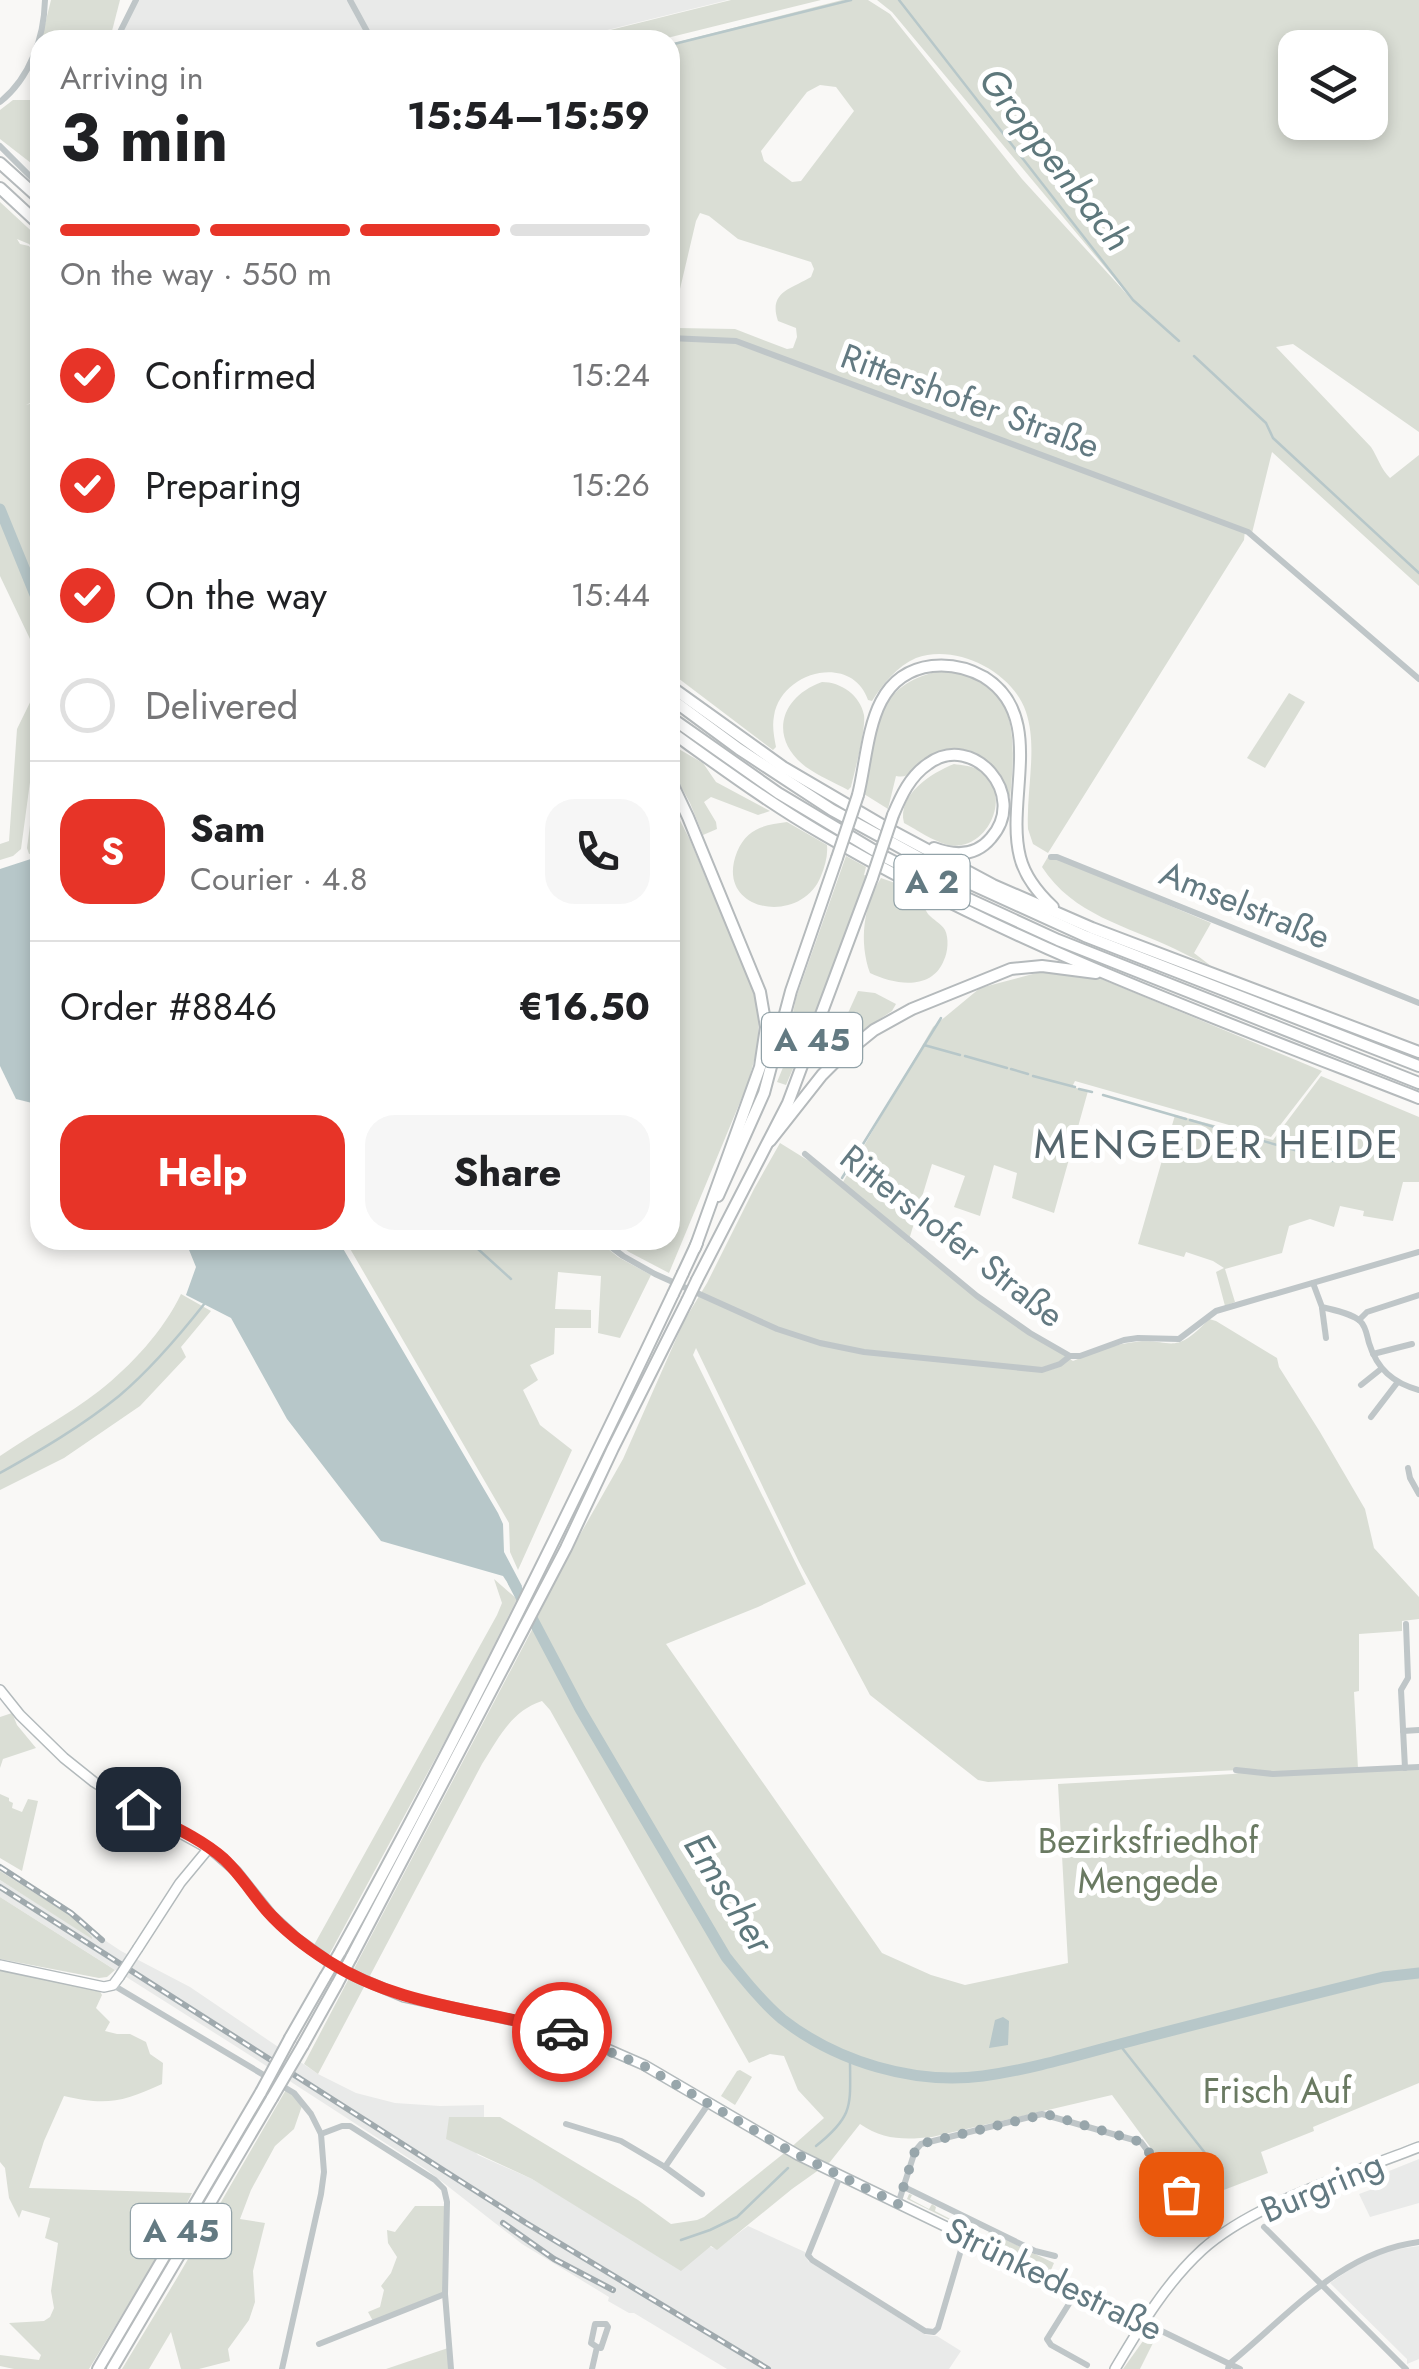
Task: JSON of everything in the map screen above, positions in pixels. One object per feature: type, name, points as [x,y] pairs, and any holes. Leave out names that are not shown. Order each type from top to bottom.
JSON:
[{"type":"highway","points":[[0,163],[30,191]]},
{"type":"highway","points":[[0,188],[30,216]]},
{"type":"highway","name":"A 45","points":[[112,2369],[303,2045],[475,1725],[507,1634],[683,1273],[764,1092],[791,991],[858,795],[874,716],[886,692],[897,682],[919,669],[961,668],[980,675],[1004,696],[1017,722],[1020,747],[1016,830],[1023,867],[1039,894],[1062,914]]},
{"type":"highway","points":[[680,693],[783,767],[993,885],[1419,1052]]},
{"type":"highway","name":"A 2","points":[[680,705],[832,810],[951,875],[1070,930],[1419,1066]]},
{"type":"highway","name":"A 2","points":[[680,724],[794,803],[945,888],[1058,940],[1419,1083]]},
{"type":"highway","points":[[680,738],[819,832],[998,926],[1419,1098]]},
{"type":"highway","name":"A 45","points":[[98,2369],[340,1952],[464,1719],[515,1647],[548,1583],[788,1103],[893,816],[912,779],[927,764],[962,756],[984,766],[996,778],[1003,794],[1004,810],[998,830],[974,851],[942,852],[894,832]]},
{"type":"highway","points":[[680,800],[760,992],[766,1026],[760,1067],[694,1248]]},
{"type":"highway","points":[[770,1142],[822,1075],[854,1045],[912,1009],[986,978],[1027,966],[1058,966],[1106,975],[1152,991]]},
{"type":"main road","name":"Strünkedestraße","points":[[0,1690],[38,1734],[94,1782],[209,1848],[236,1871],[291,1934],[332,1964],[404,1997],[577,2036],[644,2066],[788,2150],[1143,2322]]},
{"type":"main road","points":[[0,1965],[104,1986],[116,1981],[180,1883],[209,1848]]},
{"type":"main road","name":"Burgring","points":[[1115,2369],[1143,2322],[1190,2262],[1214,2240],[1250,2216],[1419,2147]]},
{"type":"street","points":[[41,30],[44,0]]},
{"type":"street","points":[[121,30],[136,0]]},
{"type":"street","points":[[350,0],[366,30]]},
{"type":"street","points":[[0,102],[21,79],[30,60]]},
{"type":"street","points":[[0,146],[30,176]]},
{"type":"street","name":"Rittershofer Straße","points":[[680,338],[736,341],[1248,532],[1419,679]]},
{"type":"street","name":"Amselstraße","points":[[1052,857],[1419,1003]]},
{"type":"street","name":"Rittershofer Straße","points":[[804,1154],[977,1296],[1070,1356],[1124,1340],[1179,1340],[1216,1311],[1419,1252]]},
{"type":"street","name":"Rittershofer Straße","points":[[617,1250],[639,1265],[728,1307],[777,1328],[842,1348],[1042,1370],[1070,1356]]},
{"type":"street","points":[[1313,1283],[1322,1307],[1326,1338]]},
{"type":"street","points":[[1359,1320],[1366,1312],[1419,1295]]},
{"type":"street","points":[[1322,1307],[1359,1320],[1381,1369],[1398,1383],[1419,1390]]},
{"type":"street","points":[[1373,1354],[1412,1344]]},
{"type":"street","points":[[1361,1385],[1381,1369]]},
{"type":"street","points":[[1370,1417],[1398,1383]]},
{"type":"street","points":[[1408,1468],[1419,1494]]},
{"type":"street","points":[[1405,1768],[1401,1690],[1408,1678],[1406,1624]]},
{"type":"street","points":[[1406,1639],[1419,1638]]},
{"type":"street","points":[[1404,1730],[1419,1730]]},
{"type":"street","points":[[1236,1770],[1273,1774],[1419,1767]]},
{"type":"street","points":[[116,1981],[287,2088],[312,2114],[322,2134],[321,2194],[282,2369]]},
{"type":"street","points":[[665,2167],[709,2103]]},
{"type":"street","points":[[898,2204],[920,2144],[1046,2114],[1144,2144],[1214,2240]]},
{"type":"street","points":[[566,2124],[622,2141],[702,2194]]},
{"type":"street","points":[[322,2134],[350,2126],[444,2189],[445,2294],[451,2369]]},
{"type":"street","points":[[840,2176],[808,2255],[925,2331],[938,2328],[967,2237]]},
{"type":"street","points":[[904,2187],[1055,2256]]},
{"type":"street","points":[[1264,2227],[1406,2369]]},
{"type":"street","points":[[1229,2366],[1320,2285],[1349,2266],[1380,2250],[1419,2242]]},
{"type":"street","points":[[1076,2291],[1048,2339],[1051,2345],[1087,2364]]},
{"type":"street","points":[[320,2344],[445,2294]]},
{"type":"street","name":"Strünkedestraße","points":[[1143,2322],[1240,2369]]},
{"type":"street","points":[[592,2369],[596,2347]]},
{"type":"shaded area","points":[[136,0],[728,0],[607,30],[121,30]]},
{"type":"shaded area","points":[[30,859],[30,1102],[16,1099],[0,1066],[0,869]]},
{"type":"shaded area","points":[[189,1250],[344,1250],[498,1513],[503,1524],[504,1552],[522,1586],[517,1597],[503,1576],[381,1541],[287,1419],[231,1318],[186,1295],[196,1267]]},
{"type":"shaded area","points":[[0,1864],[80,1916],[121,1951],[190,1987],[318,2074],[356,2093],[395,2103],[484,2105],[484,2117],[449,2118],[478,2155],[532,2179],[576,2205],[717,2249],[748,2226],[805,2252],[808,2261],[926,2335],[937,2336],[961,2351],[949,2369],[727,2369],[608,2301],[609,2297],[522,2244],[427,2170],[0,1897],[0,1880],[92,1938],[73,1917],[0,1871]]},
{"type":"shaded area","points":[[1003,2017],[1009,2021],[1008,2045],[989,2048],[995,2020]]},
{"type":"shaded area","points":[[1419,2159],[1419,2203],[1370,2217],[1359,2194],[1378,2187],[1377,2181],[1390,2175],[1389,2171]]},
{"type":"shaded area","points":[[1419,2246],[1419,2359],[1407,2364],[1407,2359],[1330,2283],[1381,2254]]},
{"type":"green space","points":[[51,0],[120,0],[112,30],[44,30]]},
{"type":"green space","points":[[731,0],[821,0],[680,35],[680,30],[610,30]]},
{"type":"green space","points":[[842,0],[868,0],[890,14],[1022,179],[1134,302],[892,12],[877,0],[1419,0],[1419,432],[1293,344],[1276,347],[1371,447],[1390,478],[1419,455],[1419,586],[1272,452],[1252,533],[1245,530],[1244,540],[1048,853],[1033,844],[1028,829],[1031,755],[1026,712],[1009,685],[981,664],[948,654],[916,658],[891,676],[872,701],[848,676],[818,674],[803,679],[779,700],[773,720],[773,750],[680,680],[680,328],[735,329],[793,348],[796,328],[778,321],[776,304],[783,293],[811,277],[814,269],[811,262],[738,239],[700,213],[680,289],[680,41]],"holes":[[[820,85],[836,87],[854,111],[801,181],[792,182],[764,161],[761,151],[807,92]]]},
{"type":"green space","points":[[13,100],[30,100],[30,162],[0,139],[0,110]]},
{"type":"green space","points":[[0,202],[30,230],[30,245],[17,239],[30,247],[30,403],[26,405],[30,404],[30,639],[0,576]]},
{"type":"green space","points":[[941,671],[967,675],[986,684],[999,697],[1012,732],[1010,798],[994,767],[975,756],[953,751],[932,756],[907,775],[896,776],[888,809],[864,794],[881,716],[901,688]]},
{"type":"green space","points":[[822,682],[849,691],[864,715],[860,750],[848,790],[806,767],[794,756],[783,731],[788,708],[796,698]]},
{"type":"green space","points":[[1289,693],[1305,702],[1265,768],[1247,758]]},
{"type":"green space","points":[[30,702],[30,782],[21,849],[0,860],[0,844],[9,841],[17,729]]},
{"type":"green space","points":[[680,750],[703,763],[716,782],[770,811],[758,815],[711,797],[704,802],[717,829],[703,835],[680,784]]},
{"type":"green space","points":[[954,764],[977,769],[995,791],[996,804],[985,830],[963,845],[942,843],[904,823],[903,813],[911,794],[926,779]]},
{"type":"green space","points":[[680,820],[756,997],[758,1046],[748,1083],[680,1247]]},
{"type":"green space","points":[[787,822],[827,845],[825,865],[811,892],[796,902],[762,906],[737,888],[733,872],[737,852],[757,829]]},
{"type":"green space","points":[[1049,855],[1211,923],[1194,953],[1211,966],[1085,908],[1069,897],[1042,867]]},
{"type":"green space","points":[[846,856],[866,867],[866,876],[786,1085],[777,1082],[798,1031],[791,1023],[796,998]]},
{"type":"green space","points":[[881,878],[913,891],[945,930],[948,945],[944,960],[931,977],[912,983],[870,973],[865,924],[870,900]]},
{"type":"green space","points":[[1044,971],[1097,977],[1322,1071],[1271,1137],[1075,1081],[1072,1087],[1088,1091],[1054,1213],[1012,1198],[1017,1173],[994,1165],[980,1216],[954,1207],[965,1176],[932,1164],[908,1243],[1025,1331],[1073,1361],[1128,1343],[1178,1343],[1209,1319],[1277,1358],[1365,1509],[1374,1548],[1419,1597],[1419,1619],[1402,1621],[1402,1631],[1359,1634],[1359,1691],[1354,1692],[1358,1769],[1419,1768],[1419,2083],[1261,2152],[1268,2173],[1216,2193],[1206,2223],[1112,2095],[932,2137],[894,2138],[860,2124],[830,2162],[717,2250],[711,2246],[681,2271],[532,2179],[446,2139],[449,2117],[500,2117],[671,2224],[704,2217],[824,2118],[798,2090],[784,2056],[770,2054],[749,2063],[542,1701],[514,1718],[482,1764],[318,2074],[304,2064],[535,1624],[539,1630],[535,1622],[623,1459],[684,1321],[780,1143],[843,1182],[933,1027],[980,988]],"holes":[[[696,1348],[799,1562],[870,1695],[978,1780],[1260,1769],[1058,1784],[1068,1963],[965,1985],[882,1953],[666,1644],[806,1584],[693,1355]]]},
{"type":"green space","points":[[858,991],[875,993],[896,1004],[892,1011],[851,1038],[840,1040],[843,1024]]},
{"type":"green space","points":[[1321,1076],[1419,1117],[1419,1182],[1403,1182],[1393,1221],[1363,1216],[1364,1211],[1340,1206],[1334,1227],[1310,1219],[1289,1226],[1282,1253],[1225,1269],[1235,1302],[1225,1306],[1216,1272],[1224,1268],[1186,1252],[1184,1257],[1138,1244],[1175,1115],[1273,1140]]},
{"type":"green space","points":[[351,1250],[609,1250],[651,1275],[620,1338],[598,1333],[601,1276],[558,1272],[555,1309],[591,1310],[591,1328],[555,1328],[554,1354],[530,1365],[538,1380],[523,1390],[540,1425],[572,1450],[518,1570],[510,1552],[509,1523]]},
{"type":"green space","points":[[626,1250],[679,1250],[669,1273]]},
{"type":"green space","points":[[181,1294],[211,1311],[181,1347],[186,1357],[140,1406],[64,1458],[0,1490],[0,1456],[111,1381],[156,1334]]},
{"type":"green space","points":[[494,1579],[517,1599],[329,1955],[314,1945],[497,1615],[502,1603]]},
{"type":"green space","points":[[12,1713],[36,1748],[3,1759],[0,1768],[0,1717]]},
{"type":"green space","points":[[0,1794],[9,1798],[12,1808],[22,1812],[28,1799],[38,1801],[22,1871],[0,1858]]},
{"type":"green space","points":[[0,1871],[73,1917],[92,1939],[0,1880]]},
{"type":"green space","points":[[0,1897],[115,1970],[99,1978],[0,1959]]},
{"type":"green space","points":[[0,1970],[99,1990],[102,1995],[96,2008],[110,2022],[105,2031],[130,2034],[146,2042],[150,2054],[163,2063],[162,2084],[136,2095],[103,2101],[64,2096],[29,2188],[192,2193],[89,2369],[0,2366],[0,2355],[39,2360],[41,2355],[9,2323],[44,2321],[50,2317],[54,2308],[51,2291],[58,2243],[45,2238],[50,2218],[22,2210],[19,2218],[9,2198],[5,2168],[0,2162]]},
{"type":"green space","points":[[740,2070],[752,2077],[735,2105],[721,2096]]},
{"type":"green space","points":[[287,2088],[303,2103],[294,2129],[275,2146],[240,2219],[265,2223],[253,2271],[255,2302],[249,2320],[228,2349],[230,2361],[181,2369],[171,2332],[149,2369],[122,2369],[177,2278]]},
{"type":"green space","points":[[909,2194],[910,2199],[929,2209],[932,2204],[935,2211],[958,2223],[961,2218],[965,2220],[963,2225],[986,2236],[989,2232],[1054,2263],[1051,2270],[907,2199]]},
{"type":"green space","points":[[415,2206],[446,2206],[444,2293],[373,2321],[368,2312],[380,2307],[384,2290],[381,2286],[397,2257],[388,2243],[387,2230],[395,2232]]},
{"type":"green space","points":[[1150,2336],[1155,2339],[1140,2369],[1123,2369],[1143,2341]]},
{"type":"green space","points":[[448,2348],[450,2369],[386,2369]]},
{"type":"waterway","name":"Groppenbach","points":[[680,43],[851,0]]},
{"type":"waterway","name":"Groppenbach","points":[[899,0],[1133,300],[1179,341]]},
{"type":"waterway","name":"Groppenbach","points":[[1194,356],[1266,423],[1273,438],[1419,573]]},
{"type":"waterway","name":"Emscher","points":[[0,509],[30,582]]},
{"type":"waterway","points":[[842,1178],[941,1018]]},
{"type":"waterway","points":[[924,1045],[960,1055]]},
{"type":"waterway","points":[[965,1056],[1007,1068]]},
{"type":"waterway","points":[[1011,1069],[1028,1074]]},
{"type":"waterway","points":[[1033,1076],[1075,1087]]},
{"type":"waterway","points":[[1079,1089],[1092,1092]]},
{"type":"waterway","points":[[1103,1095],[1186,1119]]},
{"type":"waterway","points":[[1190,1120],[1333,1161]]},
{"type":"waterway","points":[[479,1250],[511,1279]]},
{"type":"waterway","points":[[0,1473],[119,1396],[164,1352],[205,1303]]},
{"type":"waterway","name":"Emscher","points":[[513,1582],[580,1709],[726,1957],[782,2019],[852,2058],[930,2077],[983,2076],[1042,2065],[1383,1977],[1419,1973]]},
{"type":"waterway","points":[[1119,2044],[1209,2158]]},
{"type":"waterway","points":[[816,2146],[838,2126],[848,2108],[850,2058]]},
{"type":"waterway","points":[[681,2240],[737,2217],[788,2168]]},
{"type":"railway","points":[[0,1867],[71,1913],[102,1940]]},
{"type":"railway","points":[[0,1887],[526,2223],[768,2369]]},
{"type":"railway","points":[[503,2223],[554,2259],[613,2290]]},
{"type":"way so far","points":[[562,2032],[644,2066],[788,2150],[898,2204],[920,2144],[1042,2114],[1141,2142],[1181,2194]]},
{"type":"district","name":"MENGEDER HEIDE","points":[[1217,1144]]},
{"type":"route","points":[[138,1809],[214,1851],[236,1871],[272,1916],[332,1964],[404,1997],[562,2032]]},
{"type":"park label","name":"Bezirksfriedhof Mengede","points":[[1148,1861]]},
{"type":"park label","name":"Frisch Auf","points":[[1277,2091]]}]
